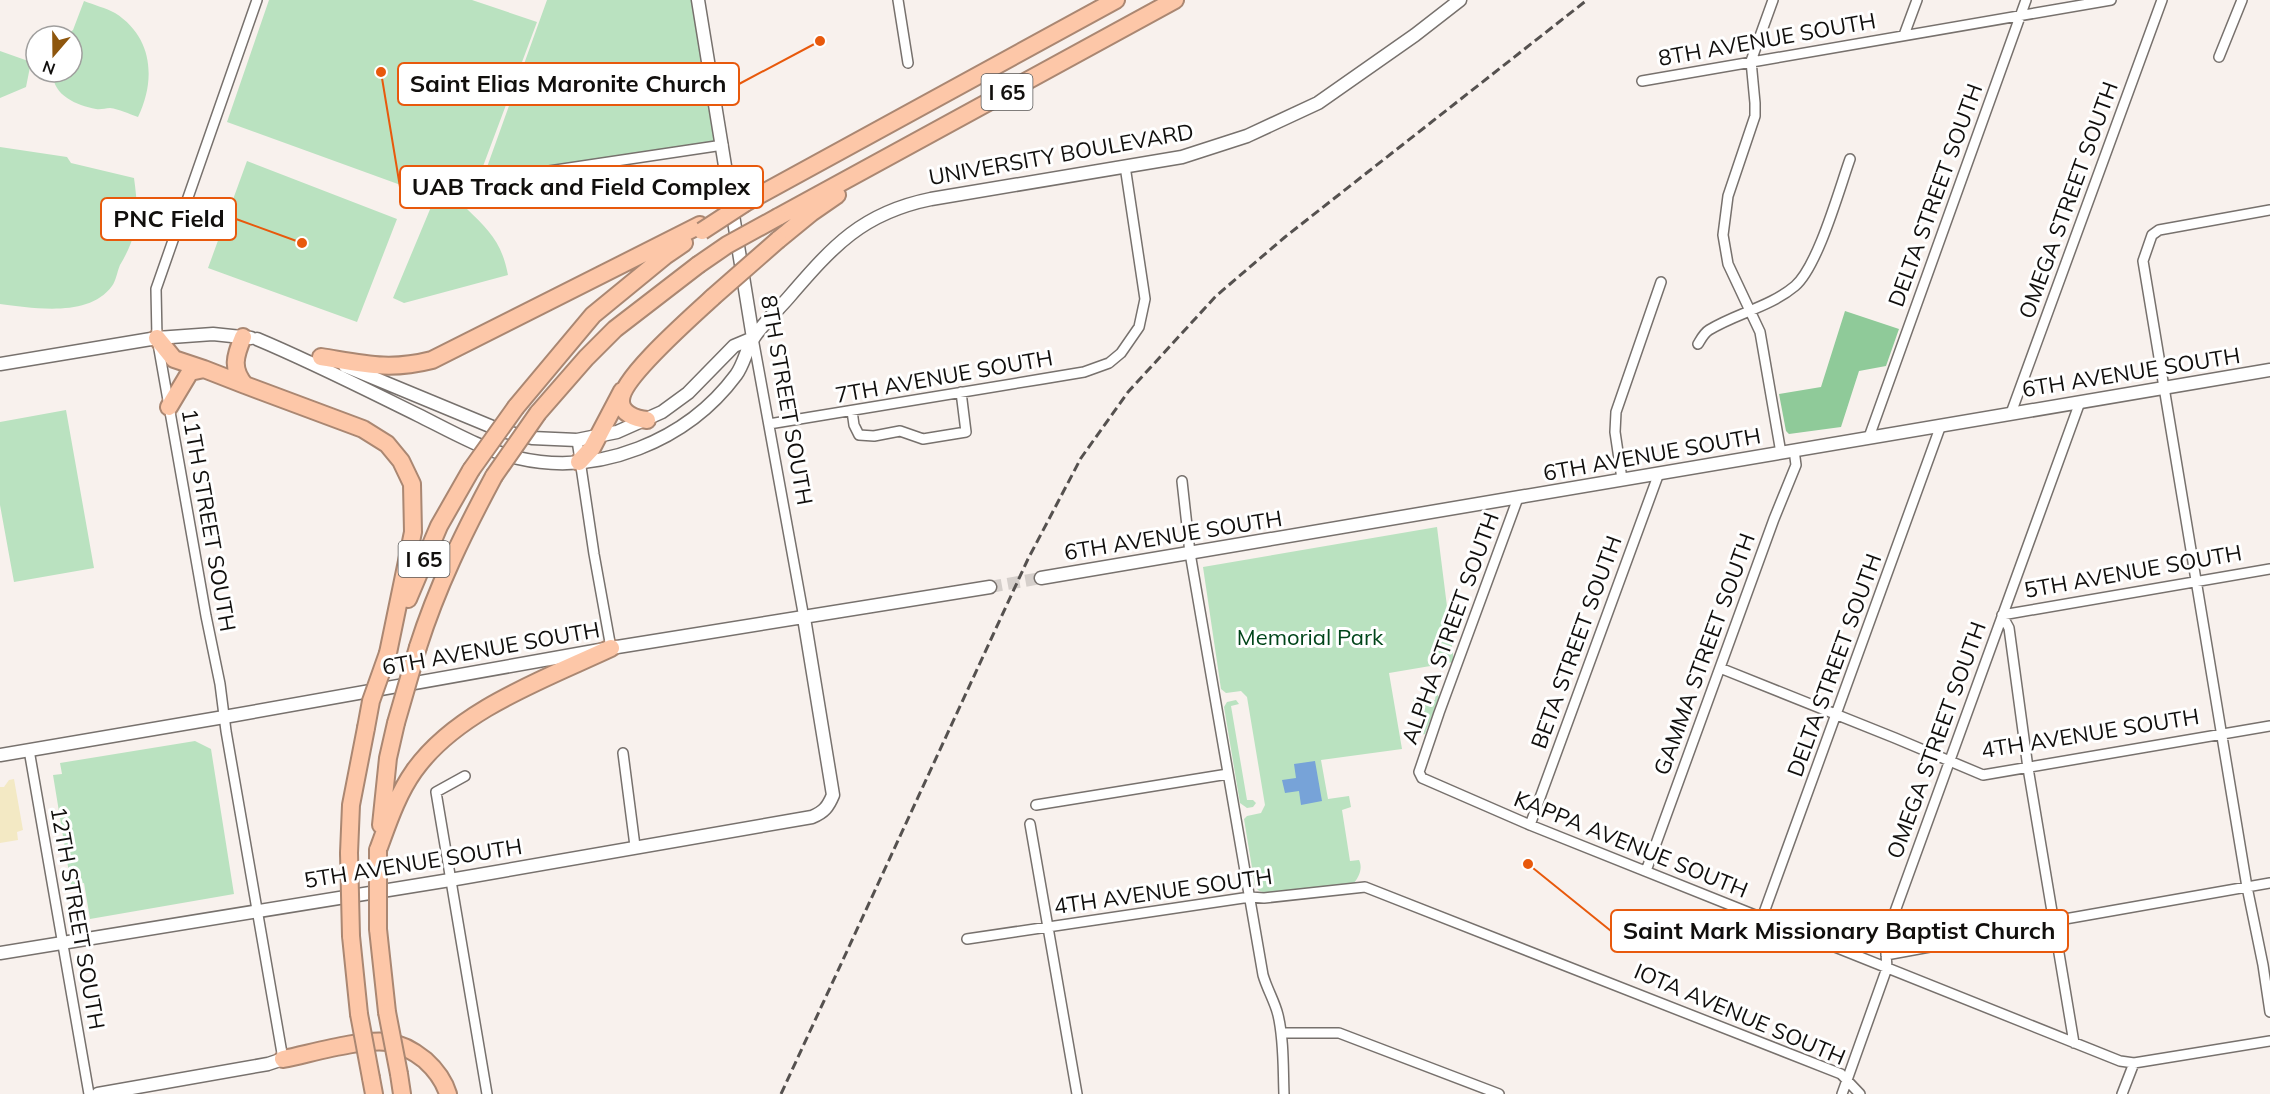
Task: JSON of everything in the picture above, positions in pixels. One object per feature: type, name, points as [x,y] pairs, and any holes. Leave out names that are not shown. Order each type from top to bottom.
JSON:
[{"type":"highway","name":"I 65","points":[[373,1086],[359,1014],[351,936],[351,805],[371,701],[388,653],[413,584],[439,526],[471,470],[516,407],[593,315],[701,228],[821,160],[1116,0]]},
{"type":"highway","name":"I 65","points":[[402,1094],[387,1012],[378,929],[378,850],[388,758],[430,608],[457,547],[494,476],[538,413],[615,329],[666,287],[727,245],[1175,0]]},
{"type":"highway","points":[[579,462],[592,448],[615,401],[624,388],[665,341],[811,213],[915,142]]},
{"type":"highway","points":[[321,357],[386,367],[408,366],[432,360],[701,228]]},
{"type":"highway","points":[[157,338],[174,359],[363,429],[387,444],[401,461],[412,484],[414,523],[388,653]]},
{"type":"highway","points":[[245,385],[237,376],[235,367],[237,350],[250,338]]},
{"type":"highway","points":[[169,407],[190,372],[204,369]]},
{"type":"highway","points":[[624,388],[621,401],[623,410],[630,415],[648,420]]},
{"type":"highway","points":[[378,850],[398,798],[414,770],[436,746],[485,710],[611,648]]},
{"type":"highway","points":[[283,1059],[363,1044],[392,1043],[415,1052],[432,1066],[448,1094]]},
{"type":"main road","name":"8TH STREET SOUTH","points":[[698,0],[753,338]]},
{"type":"main road","name":"UNIVERSITY BOULEVARD","points":[[250,338],[308,360],[490,449],[535,461],[579,462],[606,458],[637,449],[666,436],[692,419],[716,398],[737,374],[753,338],[830,251],[855,230],[884,213],[931,199],[1182,157],[1247,136],[1318,103],[1415,35],[1460,0]]},
{"type":"main road","name":"UNIVERSITY BOULEVARD","points":[[0,364],[157,338],[213,334],[250,338],[321,357],[414,393],[502,431],[532,438],[577,440],[597,437],[648,420],[688,393],[734,346],[753,338]]},
{"type":"main road","name":"6TH AVENUE SOUTH","points":[[1041,578],[2270,370]]},
{"type":"main road","name":"6TH AVENUE SOUTH","points":[[0,755],[611,648],[990,587]]},
{"type":"main road","name":"8TH STREET SOUTH","points":[[804,618],[833,795],[829,806]]},
{"type":"main road","name":"5TH AVENUE SOUTH","points":[[0,953],[450,880],[812,817],[829,806]]},
{"type":"main road","points":[[98,1094],[268,1064],[283,1059]]},
{"type":"street","name":"11TH STREET SOUTH","points":[[257,0],[156,289],[157,338],[283,1059]]},
{"type":"street","points":[[898,0],[908,63]]},
{"type":"street","points":[[1773,0],[1751,61],[1755,116],[1728,196],[1724,235],[1728,264],[1751,311],[1763,345],[1781,453]]},
{"type":"street","points":[[1904,35],[1917,0]]},
{"type":"street","name":"DELTA STREET SOUTH","points":[[1869,437],[2026,0]]},
{"type":"street","name":"8TH AVENUE SOUTH","points":[[1641,81],[2111,0]]},
{"type":"street","name":"OMEGA STREET SOUTH","points":[[2011,413],[2162,0]]},
{"type":"street","points":[[2219,57],[2242,0]]},
{"type":"street","points":[[476,201],[482,181],[723,145]]},
{"type":"street","points":[[1698,344],[1708,331],[1785,293],[1804,276],[1820,242],[1850,159]]},
{"type":"street","name":"7TH AVENUE SOUTH","points":[[769,424],[1084,372],[1108,363],[1121,353],[1139,327],[1145,298],[1125,166]]},
{"type":"street","points":[[2270,210],[2159,230],[2152,235],[2143,261],[2247,887],[2270,1012]]},
{"type":"street","points":[[1622,479],[1615,432],[1616,412],[1661,282]]},
{"type":"street","name":"8TH STREET SOUTH","points":[[753,338],[804,618]]},
{"type":"street","points":[[852,411],[854,425],[859,435],[874,436],[900,431],[923,439],[941,437],[966,432],[961,392]]},
{"type":"street","name":"OMEGA STREET SOUTH","points":[[1842,1094],[1887,968],[1885,939],[2080,402]]},
{"type":"street","name":"DELTA STREET SOUTH","points":[[1762,918],[1941,425]]},
{"type":"street","points":[[577,440],[611,648]]},
{"type":"street","name":"GAMMA STREET SOUTH","points":[[1646,871],[1774,519],[1796,465],[1794,450]]},
{"type":"street","name":"BETA STREET SOUTH","points":[[1530,825],[1659,473]]},
{"type":"street","points":[[1182,481],[1190,553],[1263,975],[1277,1013],[1281,1033],[1284,1094]]},
{"type":"street","name":"ALPHA STREET SOUTH","points":[[1419,772],[1518,498]]},
{"type":"street","name":"5TH AVENUE SOUTH","points":[[2002,615],[2270,569]]},
{"type":"street","points":[[2002,615],[2009,628],[2028,768],[2055,922],[2071,1041]]},
{"type":"street","name":"4TH AVENUE SOUTH","points":[[1720,668],[1983,775],[2270,726]]},
{"type":"street","name":"12TH STREET SOUTH","points":[[29,750],[89,1094]]},
{"type":"street","points":[[623,753],[636,846]]},
{"type":"street","name":"KAPPA AVENUE SOUTH","points":[[1419,772],[1422,778],[1530,825],[2120,1061],[2134,1064]]},
{"type":"street","points":[[1036,805],[1228,774]]},
{"type":"street","points":[[465,776],[435,792],[487,1094]]},
{"type":"street","points":[[1030,824],[1077,1094]]},
{"type":"street","points":[[1886,955],[2065,919],[2270,884]]},
{"type":"street","name":"4TH AVENUE SOUTH","points":[[967,939],[1250,897],[1264,898],[1365,887]]},
{"type":"street","name":"IOTA AVENUE SOUTH","points":[[1365,887],[1841,1074],[1860,1094]]},
{"type":"street","points":[[1281,1033],[1339,1034],[1499,1094]]},
{"type":"street","points":[[2122,1094],[2134,1064],[2270,1041]]},
{"type":"green space","points":[[269,0],[472,0],[537,22],[467,209],[482,224],[498,246],[508,275],[404,303],[393,298],[431,207],[464,208],[227,122]]},
{"type":"green space","points":[[547,0],[698,0],[723,145],[482,181]]},
{"type":"green space","points":[[84,1],[115,13],[137,34],[148,60],[149,74],[144,103],[138,117],[110,108],[98,109],[81,105],[67,98],[56,87],[55,84],[84,84],[84,24],[75,24]]},
{"type":"green space","points":[[0,51],[24,60],[24,84],[27,84],[26,87],[0,98]]},
{"type":"green space","points":[[0,147],[67,157],[71,163],[134,178],[137,213],[134,233],[113,284],[102,296],[75,307],[44,308],[0,304]]},
{"type":"green space","points":[[247,161],[397,219],[357,322],[208,268]]},
{"type":"green space","points":[[1845,311],[1899,329],[1886,366],[1859,371],[1841,427],[1789,434],[1786,431],[1779,394],[1821,387]]},
{"type":"green space","points":[[66,410],[94,568],[14,582],[0,505],[0,422]]},
{"type":"green space","name":"Memorial Park","points":[[1437,527],[1454,662],[1389,673],[1402,749],[1321,760],[1328,799],[1349,796],[1351,807],[1342,810],[1350,861],[1359,860],[1361,866],[1359,875],[1354,883],[1281,893],[1259,891],[1255,886],[1244,819],[1247,816],[1261,813],[1265,805],[1247,697],[1241,691],[1226,693],[1221,689],[1203,567]]},
{"type":"green space","points":[[1436,693],[1439,697],[1425,734],[1420,735],[1418,726],[1425,724],[1422,705],[1414,705],[1413,698],[1420,697],[1422,703],[1435,700]]},
{"type":"green space","points":[[1236,700],[1239,704],[1231,706],[1247,800],[1253,800],[1256,803],[1253,807],[1247,808],[1240,803],[1224,707],[1227,702]]},
{"type":"green space","points":[[195,741],[211,749],[234,894],[90,919],[84,883],[71,885],[53,775],[62,774],[60,763]]},
{"type":"sand","points":[[14,779],[23,830],[17,832],[18,840],[0,843],[0,787],[4,787],[9,780]]},
{"type":"water","points":[[1315,761],[1322,801],[1301,805],[1299,791],[1285,793],[1282,780],[1296,778],[1294,764]]},
{"type":"tunnel","points":[[990,587],[1041,578]]},
{"type":"railway","points":[[781,1094],[1028,559],[1081,458],[1128,392],[1216,296],[1285,237],[1587,0]]},
{"type":"place","name":"Saint Elias Maronite Church","points":[[820,41]]},
{"type":"place","name":"UAB Track and Field Complex","points":[[381,72]]},
{"type":"place","name":"PNC Field","points":[[302,243]]},
{"type":"place","name":"Saint Mark Missionary Baptist Church","points":[[1528,864]]}]
